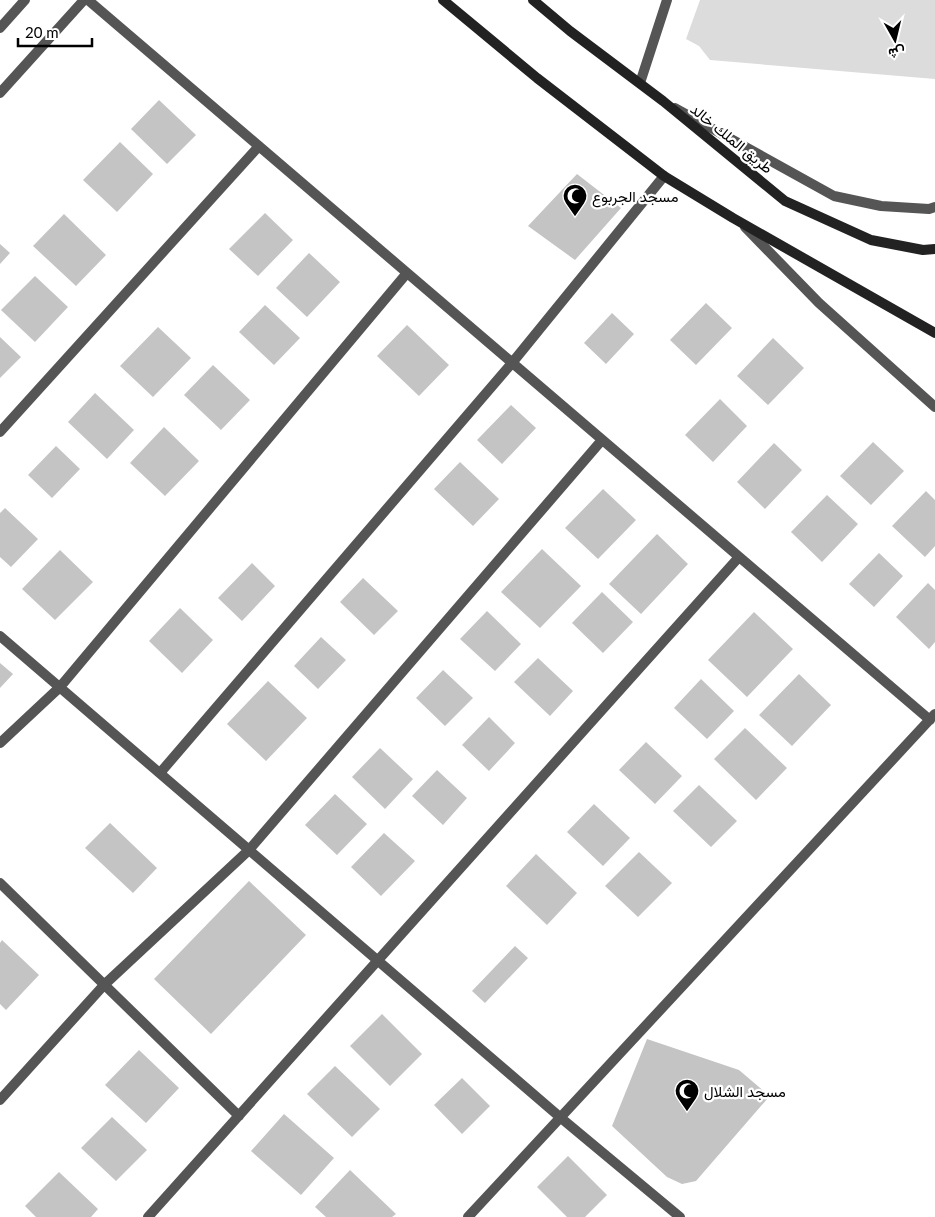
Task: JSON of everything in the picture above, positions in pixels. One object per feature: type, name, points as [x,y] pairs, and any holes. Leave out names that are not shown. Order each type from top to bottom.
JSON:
[{"type":"main road","points":[[443,0],[537,78],[664,176],[743,224],[935,333]]},
{"type":"main road","name":"طريق الملك خالد","points":[[533,0],[570,31],[663,101],[785,201],[872,240],[923,250],[935,249]]},
{"type":"street","points":[[0,28],[25,0]]},
{"type":"street","points":[[0,93],[84,0]]},
{"type":"street","points":[[88,0],[739,557],[932,717],[468,1217]]},
{"type":"street","points":[[640,83],[667,0]]},
{"type":"street","points":[[663,101],[834,196],[881,206],[929,209],[935,207]]},
{"type":"street","points":[[0,432],[258,146]]},
{"type":"street","points":[[160,773],[512,363],[664,176]]},
{"type":"street","points":[[743,224],[813,298],[935,407]]},
{"type":"street","points":[[0,742],[60,688],[407,273]]},
{"type":"street","points":[[0,1100],[104,985],[249,850],[602,440]]},
{"type":"street","points":[[148,1217],[739,557]]},
{"type":"street","points":[[0,636],[561,1118],[680,1217]]},
{"type":"street","points":[[0,883],[239,1116]]},
{"type":"shaded area","points":[[700,0],[935,0],[935,79],[710,60],[699,46],[686,39]]},
{"type":"building","points":[[159,100],[196,135],[167,164],[131,129]]},
{"type":"building","points":[[120,142],[153,174],[117,212],[83,180]]},
{"type":"building","name":"مسجد الجربوع","points":[[577,174],[621,208],[575,260],[528,226]]},
{"type":"building","points":[[265,213],[293,240],[258,276],[229,249]]},
{"type":"building","points":[[64,214],[106,255],[76,286],[33,246]]},
{"type":"building","points":[[0,244],[10,253],[0,264]]},
{"type":"building","points":[[309,253],[340,282],[307,317],[276,288]]},
{"type":"building","points":[[35,276],[68,307],[35,342],[1,310]]},
{"type":"building","points":[[706,303],[732,328],[696,365],[670,340]]},
{"type":"building","points":[[265,305],[300,338],[274,365],[239,332]]},
{"type":"building","points":[[612,313],[634,334],[606,364],[584,343]]},
{"type":"building","points":[[407,325],[449,365],[419,396],[377,356]]},
{"type":"building","points":[[158,327],[191,358],[153,397],[120,366]]},
{"type":"building","points":[[0,337],[21,357],[0,378]]},
{"type":"building","points":[[773,338],[804,368],[768,405],[737,376]]},
{"type":"building","points":[[213,365],[250,400],[221,430],[184,395]]},
{"type":"building","points":[[95,393],[134,430],[107,459],[68,422]]},
{"type":"building","points":[[720,399],[747,426],[713,462],[685,435]]},
{"type":"building","points":[[511,405],[536,428],[502,464],[477,440]]},
{"type":"building","points":[[164,427],[199,461],[165,496],[130,463]]},
{"type":"building","points":[[873,442],[904,471],[871,505],[840,476]]},
{"type":"building","points":[[774,443],[802,470],[765,509],[737,482]]},
{"type":"building","points":[[56,446],[80,469],[52,498],[28,475]]},
{"type":"building","points":[[460,462],[499,499],[473,526],[434,489]]},
{"type":"building","points":[[603,489],[636,520],[598,559],[565,528]]},
{"type":"building","points":[[926,491],[935,500],[935,546],[925,557],[892,526]]},
{"type":"building","points":[[827,495],[858,524],[822,562],[791,532]]},
{"type":"building","points":[[5,508],[38,539],[11,567],[0,557],[0,513]]},
{"type":"building","points":[[657,534],[688,564],[641,614],[609,584]]},
{"type":"building","points":[[542,549],[581,586],[540,628],[501,592]]},
{"type":"building","points":[[60,550],[93,582],[55,620],[22,589]]},
{"type":"building","points":[[879,553],[903,576],[874,607],[849,584]]},
{"type":"building","points":[[252,563],[275,586],[242,621],[218,598]]},
{"type":"building","points":[[363,578],[398,611],[374,635],[340,602]]},
{"type":"building","points":[[928,583],[935,590],[935,642],[929,649],[896,617]]},
{"type":"building","points":[[602,592],[633,622],[603,653],[572,623]]},
{"type":"building","points":[[180,608],[213,640],[182,673],[149,641]]},
{"type":"building","points":[[487,611],[521,644],[495,671],[460,639]]},
{"type":"building","points":[[754,612],[793,649],[747,697],[708,660]]},
{"type":"building","points":[[321,637],[346,660],[318,689],[294,666]]},
{"type":"building","points":[[538,658],[573,691],[550,716],[514,682]]},
{"type":"building","points":[[0,663],[13,674],[0,688]]},
{"type":"building","points":[[443,670],[473,698],[445,726],[416,698]]},
{"type":"building","points":[[799,674],[831,705],[792,746],[759,715]]},
{"type":"building","points":[[701,679],[734,711],[707,739],[674,708]]},
{"type":"building","points":[[268,681],[307,718],[266,761],[227,724]]},
{"type":"building","points":[[489,717],[515,743],[489,771],[462,745]]},
{"type":"building","points":[[745,728],[787,768],[756,800],[714,759]]},
{"type":"building","points":[[646,742],[682,776],[655,804],[619,770]]},
{"type":"building","points":[[380,748],[413,779],[385,809],[352,777]]},
{"type":"building","points":[[437,770],[467,798],[443,825],[412,796]]},
{"type":"building","points":[[699,785],[737,821],[711,847],[673,811]]},
{"type":"building","points":[[335,794],[367,824],[337,855],[305,825]]},
{"type":"building","points":[[594,804],[630,838],[603,866],[567,832]]},
{"type":"building","points":[[110,823],[157,868],[133,893],[85,848]]},
{"type":"building","points":[[384,833],[415,861],[381,896],[351,867]]},
{"type":"building","points":[[639,852],[672,883],[638,917],[605,886]]},
{"type":"building","points":[[536,854],[577,893],[547,925],[506,886]]},
{"type":"building","points":[[249,881],[306,935],[211,1034],[154,979]]},
{"type":"building","points":[[2,940],[39,975],[6,1010],[0,1004],[0,943]]},
{"type":"building","points":[[515,946],[528,958],[485,1003],[472,991]]},
{"type":"building","points":[[382,1014],[422,1054],[390,1086],[350,1046]]},
{"type":"building","name":"مسجد الشلال","points":[[647,1039],[739,1070],[765,1092],[768,1098],[696,1181],[682,1184],[667,1177],[612,1126]]},
{"type":"building","points":[[139,1050],[179,1088],[146,1123],[105,1085]]},
{"type":"building","points":[[335,1066],[380,1109],[352,1137],[307,1094]]},
{"type":"building","points":[[462,1078],[490,1106],[462,1134],[434,1105]]},
{"type":"building","points":[[284,1114],[334,1158],[301,1195],[251,1151]]},
{"type":"building","points":[[112,1117],[147,1150],[116,1181],[81,1148]]},
{"type":"building","points":[[568,1156],[607,1195],[585,1217],[567,1217],[537,1187]]},
{"type":"building","points":[[350,1170],[396,1214],[392,1217],[326,1217],[315,1207]]},
{"type":"building","points":[[59,1172],[98,1209],[91,1217],[36,1217],[25,1206]]},
{"type":"place","name":"مسجد الجربوع","points":[[575,217]]},
{"type":"place","name":"مسجد الشلال","points":[[687,1112]]}]
